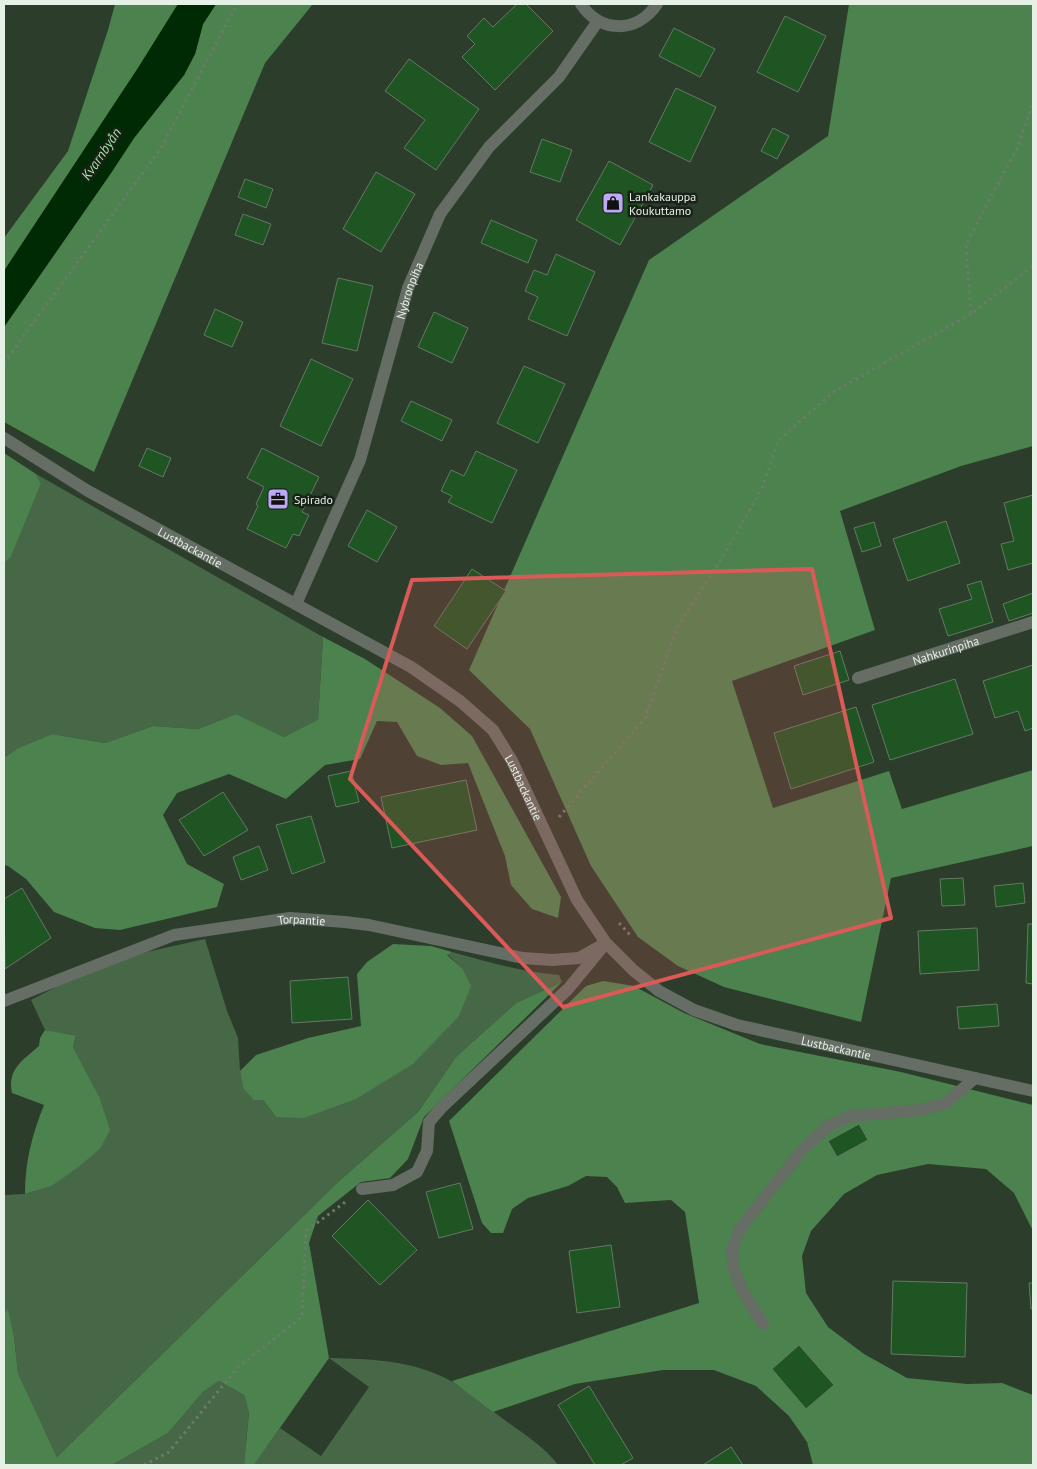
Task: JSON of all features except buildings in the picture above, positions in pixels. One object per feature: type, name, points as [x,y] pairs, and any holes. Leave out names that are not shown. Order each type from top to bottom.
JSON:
[{"type":"street","points":[[581,4],[586,13],[598,21],[612,26],[627,26],[640,21],[652,12],[657,4]]},
{"type":"street","name":"Nybronpiha","points":[[296,604],[360,460],[408,288],[440,214],[489,147],[559,77],[598,21]]},
{"type":"street","name":"Lustbackantie","points":[[4,438],[88,491],[411,667],[460,701],[493,730],[512,760],[577,900],[606,943],[633,970],[659,991],[694,1010],[737,1025],[1033,1091]]},
{"type":"street","name":"Nahkurinpiha","points":[[858,678],[1033,622]]},
{"type":"street","name":"Torpantie","points":[[4,1002],[174,935],[290,918],[369,925],[523,958],[552,960],[579,958],[606,943]]},
{"type":"street","points":[[362,1189],[393,1185],[417,1172],[427,1151],[429,1122],[442,1106],[568,989],[606,943]]},
{"type":"street","points":[[762,1324],[741,1288],[734,1269],[732,1250],[740,1230],[803,1149],[830,1125],[851,1116],[921,1110],[946,1103],[975,1078]]},
{"type":"path","points":[[4,363],[161,148],[237,4]]},
{"type":"path","points":[[971,314],[966,244],[1018,146],[1033,104]]},
{"type":"path","points":[[544,831],[559,817],[645,718],[678,626],[728,548],[762,488],[778,441],[832,393],[971,314],[1033,266]]},
{"type":"path","points":[[555,808],[564,826]]},
{"type":"path","points":[[615,919],[633,939]]},
{"type":"path","points":[[144,1465],[169,1452],[237,1368],[302,1318],[306,1231],[362,1189]]},
{"type":"highlighted area","points":[[812,569],[891,918],[563,1007],[350,779],[412,580]]},
{"type":"shaded area","points":[[115,4],[178,4],[4,271],[4,238],[68,151]]},
{"type":"shaded area","points":[[216,4],[313,4],[265,63],[94,472],[4,422],[4,327],[134,138],[184,75],[195,54],[203,24]]},
{"type":"shaded area","points":[[849,4],[1033,4],[1033,446],[961,466],[840,511],[875,630],[732,681],[773,808],[889,771],[902,809],[1033,770],[1033,846],[891,878],[861,1022],[724,987],[678,966],[638,937],[591,866],[530,729],[469,670],[649,260],[828,136]]},
{"type":"shaded area","points":[[4,453],[36,474],[41,484],[11,557],[4,563]]},
{"type":"shaded area","points":[[36,474],[323,637],[318,721],[284,737],[236,714],[198,729],[153,726],[105,743],[52,734],[18,748],[4,758],[4,563],[11,557],[41,484]]},
{"type":"shaded area","points":[[323,637],[365,659],[440,708],[472,736],[561,897],[558,918],[532,909],[511,885],[505,856],[468,763],[441,765],[417,756],[397,722],[377,721],[360,759],[325,765],[286,799],[229,774],[177,793],[163,815],[187,864],[224,884],[217,907],[120,930],[95,928],[54,912],[26,879],[4,865],[4,758],[18,748],[52,734],[105,743],[153,726],[198,729],[236,714],[284,737],[318,720]]},
{"type":"shaded area","points":[[205,939],[227,1011],[238,1038],[243,1088],[263,1100],[276,1117],[462,968],[447,954],[452,952],[519,969],[559,975],[562,982],[516,1003],[456,1057],[418,1112],[338,1182],[57,1457],[18,1373],[14,1336],[8,1310],[4,1314],[4,1195],[25,1194],[52,1186],[100,1149],[99,1096],[73,1047],[76,1037],[45,1030],[31,1000],[58,986],[142,953]]},
{"type":"shaded area","points":[[393,944],[431,946],[452,952],[447,955],[462,968],[471,986],[459,1016],[413,1064],[356,1099],[304,1118],[276,1117],[263,1100],[254,1100],[243,1088],[240,1071],[256,1055],[308,1038],[361,1026],[357,974],[367,962]]},
{"type":"shaded area","points":[[603,981],[634,986],[684,1013],[760,1044],[901,1072],[1033,1105],[1033,1231],[1014,1193],[986,1169],[928,1164],[877,1175],[844,1194],[811,1231],[802,1256],[806,1293],[828,1327],[864,1354],[907,1378],[967,1384],[1002,1383],[1033,1395],[1033,1465],[813,1465],[807,1442],[789,1416],[756,1386],[714,1370],[663,1370],[575,1384],[493,1412],[452,1381],[699,1303],[685,1212],[671,1200],[625,1203],[617,1187],[607,1177],[586,1176],[568,1186],[528,1198],[512,1209],[503,1233],[491,1233],[482,1223],[449,1121],[586,986]]},
{"type":"shaded area","points":[[562,982],[424,1117],[408,1159],[390,1178],[361,1182],[318,1216],[309,1243],[329,1358],[254,1465],[244,1465],[249,1412],[244,1395],[219,1381],[203,1392],[168,1433],[112,1465],[4,1465],[4,1314],[8,1309],[14,1336],[18,1373],[57,1457],[338,1182],[418,1112],[456,1057],[516,1003]]},
{"type":"shaded area","points":[[45,1030],[76,1036],[73,1047],[99,1096],[110,1130],[100,1149],[77,1168],[52,1186],[25,1194],[26,1170],[30,1148],[44,1105],[12,1093],[11,1085],[14,1071],[39,1046],[40,1038]]},
{"type":"shaded area","points":[[329,1358],[392,1362],[437,1374],[465,1390],[527,1436],[547,1452],[558,1465],[254,1465],[280,1428],[321,1456],[369,1387]]},
{"type":"shaded area","points":[[219,1381],[244,1395],[249,1411],[244,1465],[112,1465],[168,1433],[203,1392]]},
{"type":"water","name":"Kvarnbyån","points":[[178,4],[216,4],[203,24],[195,54],[184,75],[134,138],[4,327],[4,271]]},
{"type":"place","name":"Lankakauppa Koukuttamo","points":[[613,203]]},
{"type":"place","name":"Spirado","points":[[278,499]]}]
